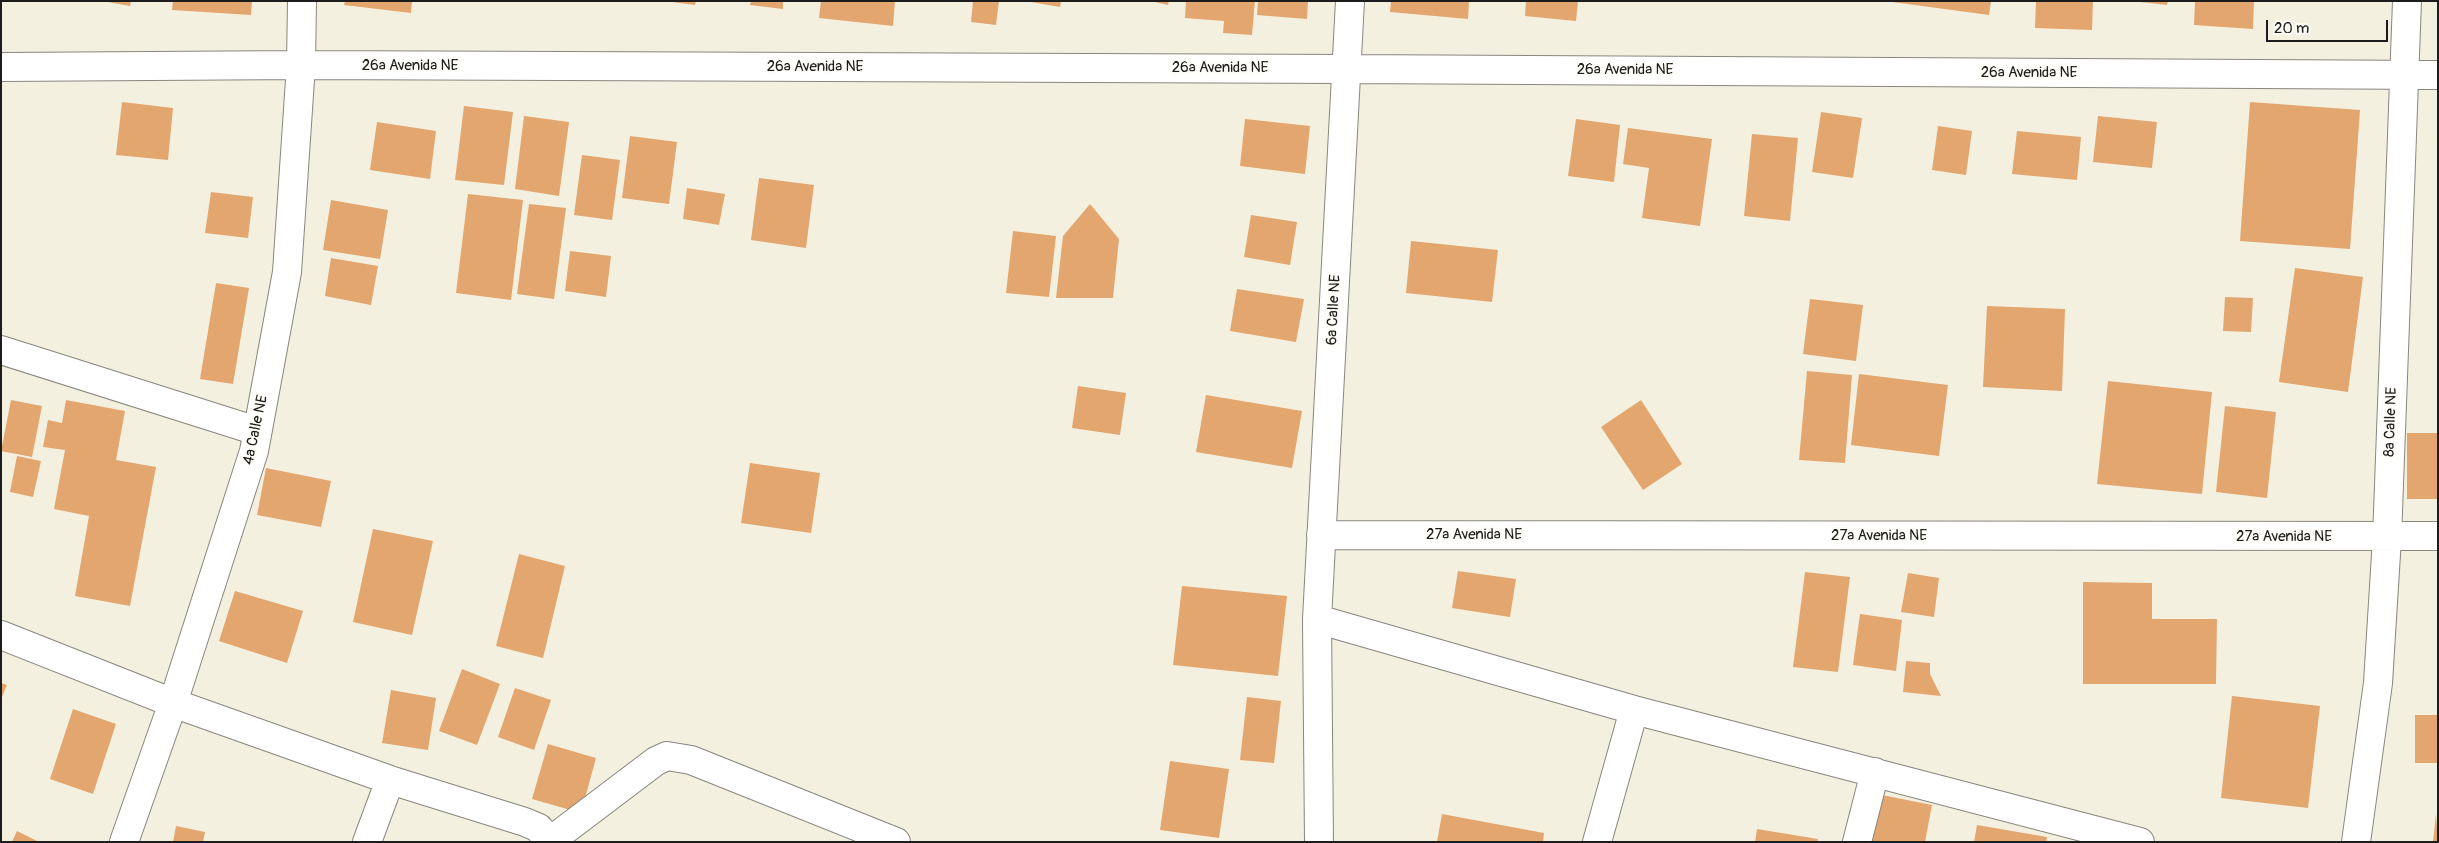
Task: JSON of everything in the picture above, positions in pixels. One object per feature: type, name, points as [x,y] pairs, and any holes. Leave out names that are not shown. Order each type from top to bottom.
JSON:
[{"type":"street","name":"4a Calle NE","points":[[124,842],[174,703],[254,450],[287,272],[300,65],[302,1]]},
{"type":"street","name":"6a Calle NE","points":[[1319,842],[1317,619],[1348,68],[1350,1]]},
{"type":"street","name":"8a Calle NE","points":[[2356,842],[2378,683],[2387,538],[2407,1]]},
{"type":"street","name":"26a Avenida NE","points":[[1,67],[300,65],[1348,68],[2438,76]]},
{"type":"street","points":[[1,350],[257,430]]},
{"type":"street","name":"27a Avenida NE","points":[[1321,535],[2387,538],[2438,536]]},
{"type":"street","points":[[1317,619],[1634,710],[1875,772],[2104,838],[2140,842]]},
{"type":"street","points":[[1,635],[174,703],[390,780],[525,822],[540,828],[549,842],[656,761],[667,756],[691,760],[896,842]]},
{"type":"street","points":[[1597,842],[1634,710]]},
{"type":"street","points":[[1857,842],[1875,772]]},
{"type":"street","points":[[367,842],[390,780]]},
{"type":"building","points":[[102,1],[131,1],[130,6]]},
{"type":"building","points":[[173,1],[252,1],[251,15],[172,10]]},
{"type":"building","points":[[345,1],[412,1],[411,13],[344,5]]},
{"type":"building","points":[[664,1],[696,1],[695,5]]},
{"type":"building","points":[[751,1],[783,1],[783,9],[750,5]]},
{"type":"building","points":[[821,1],[895,1],[893,26],[819,18]]},
{"type":"building","points":[[973,1],[999,1],[996,25],[971,22]]},
{"type":"building","points":[[1025,1],[1061,1],[1060,7]]},
{"type":"building","points":[[1150,1],[1169,1],[1168,5]]},
{"type":"building","points":[[1186,1],[1255,1],[1252,35],[1223,33],[1224,21],[1185,18]]},
{"type":"building","points":[[1258,1],[1308,1],[1307,19],[1257,15]]},
{"type":"building","points":[[1391,1],[1469,1],[1468,19],[1390,12]]},
{"type":"building","points":[[1526,1],[1578,1],[1576,21],[1525,16]]},
{"type":"building","points":[[1885,1],[1991,1],[1989,15]]},
{"type":"building","points":[[2036,1],[2093,1],[2092,30],[2035,28]]},
{"type":"building","points":[[2131,1],[2168,1],[2167,5]]},
{"type":"building","points":[[2195,1],[2254,1],[2253,29],[2194,25]]},
{"type":"building","points":[[122,102],[173,108],[168,160],[116,155]]},
{"type":"building","points":[[2250,102],[2360,110],[2350,249],[2240,241]]},
{"type":"building","points":[[464,106],[513,112],[504,185],[455,180]]},
{"type":"building","points":[[1821,112],[1862,118],[1853,178],[1812,172]]},
{"type":"building","points":[[524,116],[569,122],[559,196],[515,189]]},
{"type":"building","points":[[2098,116],[2157,122],[2152,168],[2093,162]]},
{"type":"building","points":[[1245,119],[1310,126],[1305,174],[1240,166]]},
{"type":"building","points":[[1576,119],[1620,125],[1614,182],[1568,176]]},
{"type":"building","points":[[377,122],[436,131],[430,179],[370,170]]},
{"type":"building","points":[[1938,126],[1972,131],[1966,175],[1932,170]]},
{"type":"building","points":[[1628,128],[1712,139],[1700,226],[1642,218],[1649,168],[1623,164]]},
{"type":"building","points":[[2017,131],[2081,137],[2077,180],[2012,174]]},
{"type":"building","points":[[1752,134],[1798,138],[1790,221],[1744,216]]},
{"type":"building","points":[[630,136],[677,142],[669,204],[622,198]]},
{"type":"building","points":[[582,155],[620,160],[612,220],[574,215]]},
{"type":"building","points":[[759,178],[814,185],[806,248],[751,240]]},
{"type":"building","points":[[687,188],[725,194],[719,225],[683,219]]},
{"type":"building","points":[[211,192],[253,197],[248,238],[205,233]]},
{"type":"building","points":[[468,194],[523,200],[511,300],[456,293]]},
{"type":"building","points":[[331,200],[388,210],[380,259],[323,250]]},
{"type":"building","points":[[529,204],[566,208],[554,299],[517,294]]},
{"type":"building","points":[[1090,204],[1119,239],[1113,298],[1056,298],[1063,236]]},
{"type":"building","points":[[1251,215],[1297,222],[1290,265],[1244,257]]},
{"type":"building","points":[[1013,231],[1056,236],[1049,297],[1006,293]]},
{"type":"building","points":[[1411,241],[1498,250],[1492,302],[1406,293]]},
{"type":"building","points":[[570,251],[611,256],[606,297],[565,291]]},
{"type":"building","points":[[331,258],[378,266],[371,305],[325,296]]},
{"type":"building","points":[[2295,268],[2363,277],[2348,392],[2279,382]]},
{"type":"building","points":[[216,283],[249,288],[233,384],[200,379]]},
{"type":"building","points":[[1237,289],[1304,299],[1296,342],[1230,331]]},
{"type":"building","points":[[2225,297],[2253,298],[2251,332],[2223,331]]},
{"type":"building","points":[[1810,299],[1863,305],[1856,361],[1803,354]]},
{"type":"building","points":[[1987,306],[2065,309],[2062,391],[1983,387]]},
{"type":"building","points":[[1807,371],[1852,375],[1845,463],[1799,460]]},
{"type":"building","points":[[1859,374],[1948,385],[1939,456],[1851,445]]},
{"type":"building","points":[[2108,381],[2212,392],[2202,494],[2097,484]]},
{"type":"building","points":[[1078,386],[1126,393],[1120,435],[1072,428]]},
{"type":"building","points":[[1206,395],[1302,411],[1292,468],[1196,452]]},
{"type":"building","points":[[11,400],[42,406],[32,457],[1,451]]},
{"type":"building","points":[[66,400],[125,411],[116,460],[156,467],[130,606],[75,596],[89,516],[54,509],[65,450],[43,447],[48,420],[62,423]]},
{"type":"building","points":[[1641,400],[1682,464],[1643,490],[1601,427]]},
{"type":"building","points":[[2225,406],[2276,412],[2267,498],[2216,492]]},
{"type":"building","points":[[2407,433],[2438,433],[2438,499],[2407,499]]},
{"type":"building","points":[[17,456],[41,461],[33,497],[10,492]]},
{"type":"building","points":[[750,463],[820,473],[811,533],[741,523]]},
{"type":"building","points":[[266,468],[331,481],[321,527],[257,515]]},
{"type":"building","points":[[373,529],[433,541],[412,635],[353,622]]},
{"type":"building","points":[[519,554],[565,566],[543,658],[496,646]]},
{"type":"building","points":[[1458,571],[1516,579],[1510,617],[1452,608]]},
{"type":"building","points":[[1805,572],[1850,577],[1838,672],[1793,667]]},
{"type":"building","points":[[1908,573],[1939,578],[1934,617],[1901,612]]},
{"type":"building","points":[[2083,582],[2152,583],[2152,619],[2217,619],[2216,684],[2083,684]]},
{"type":"building","points":[[1182,586],[1287,596],[1278,676],[1173,665]]},
{"type":"building","points":[[235,591],[303,611],[287,663],[219,641]]},
{"type":"building","points":[[1860,614],[1902,620],[1896,671],[1853,665]]},
{"type":"building","points":[[1906,661],[1930,663],[1930,674],[1941,696],[1903,692]]},
{"type":"building","points":[[462,669],[500,684],[477,745],[439,731]]},
{"type":"building","points":[[1,683],[7,685],[1,699]]},
{"type":"building","points":[[515,688],[551,700],[534,750],[498,737]]},
{"type":"building","points":[[391,690],[436,698],[428,750],[382,743]]},
{"type":"building","points":[[2232,696],[2320,706],[2308,808],[2221,798]]},
{"type":"building","points":[[1247,697],[1281,701],[1274,763],[1240,760]]},
{"type":"building","points":[[73,709],[116,724],[93,794],[50,779]]},
{"type":"building","points":[[2415,715],[2438,715],[2438,763],[2415,763]]},
{"type":"building","points":[[548,744],[596,758],[581,813],[532,799]]},
{"type":"building","points":[[1170,761],[1229,769],[1219,838],[1160,830]]},
{"type":"building","points":[[1877,794],[1932,805],[1925,842],[1868,842]]},
{"type":"building","points":[[1442,814],[1544,833],[1543,842],[1437,842]]},
{"type":"building","points":[[2436,814],[2438,842],[2433,842]]},
{"type":"building","points":[[1977,825],[2047,837],[2046,842],[1974,842]]},
{"type":"building","points":[[176,826],[205,832],[203,842],[173,842]]},
{"type":"building","points":[[1757,829],[1818,839],[1817,842],[1755,842]]},
{"type":"building","points":[[17,831],[39,842],[12,842]]}]
